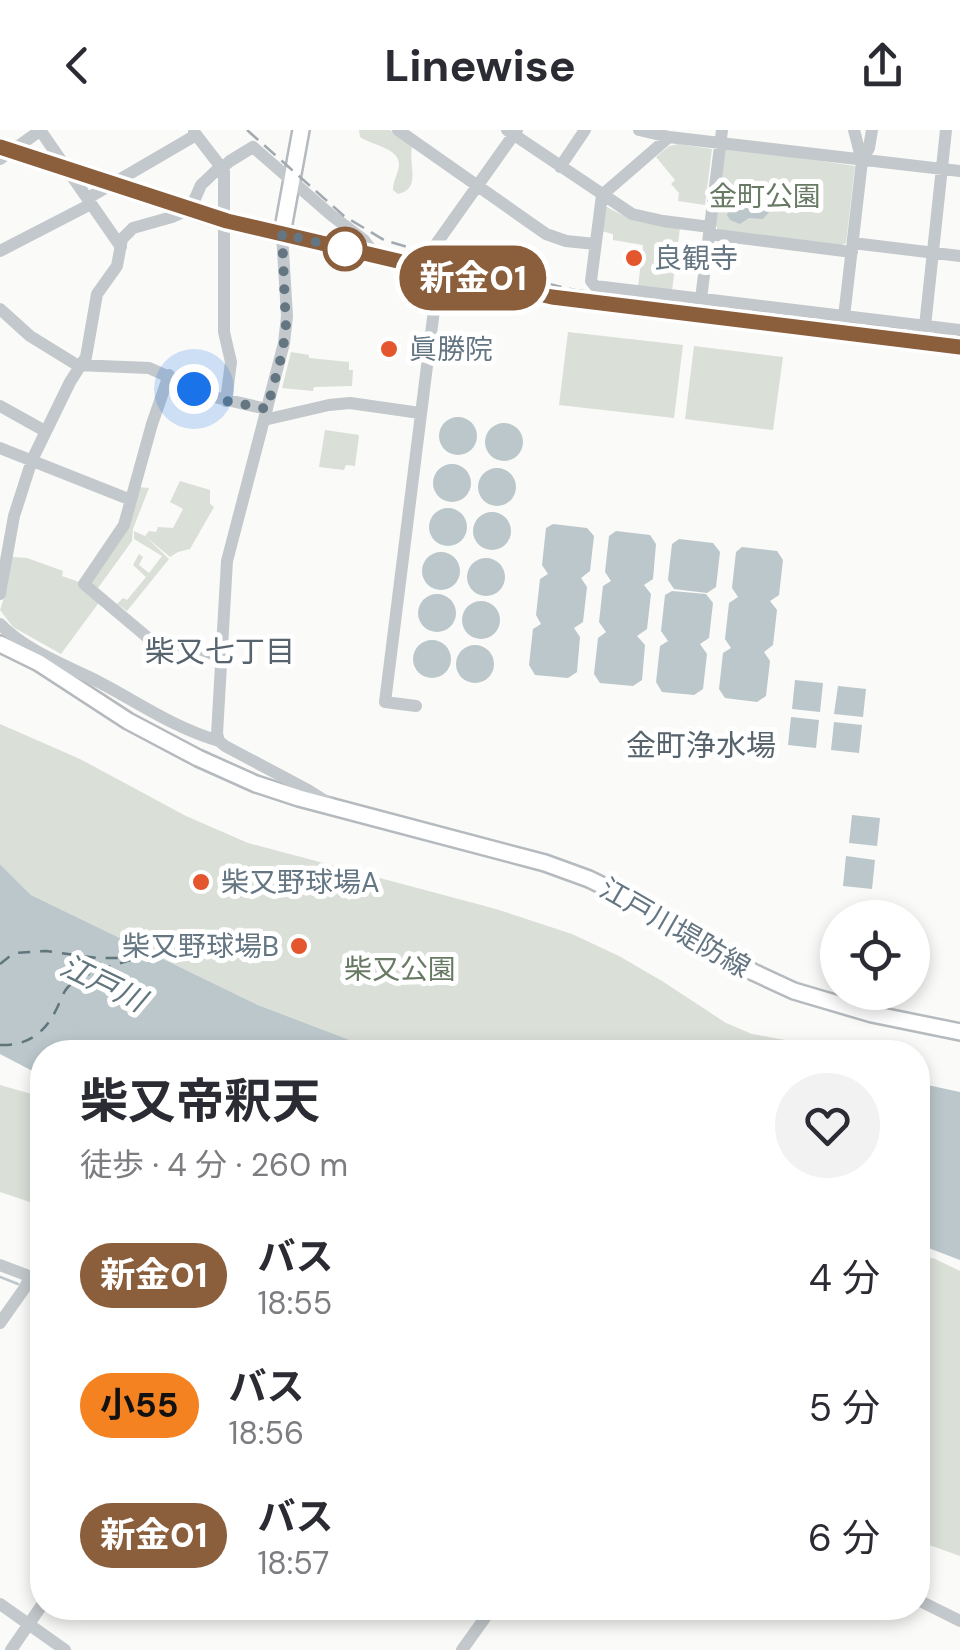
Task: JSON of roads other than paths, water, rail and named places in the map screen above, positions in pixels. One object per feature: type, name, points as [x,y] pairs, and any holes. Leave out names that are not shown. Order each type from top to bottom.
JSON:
[{"type":"main road","points":[[282,234],[301,130]]},
{"type":"main road","points":[[4,152],[282,234],[564,298],[960,347]]},
{"type":"main road","name":"江戸川堤防線","points":[[0,644],[39,663],[128,721],[198,758],[271,789],[560,868],[636,902],[740,965],[794,991],[872,1014],[960,1032]]},
{"type":"street","points":[[4,152],[41,130],[121,246]]},
{"type":"street","points":[[398,130],[546,234],[596,244]]},
{"type":"street","points":[[560,166],[586,130]]},
{"type":"street","points":[[639,130],[669,137],[721,136],[862,161],[960,171]]},
{"type":"street","points":[[844,316],[862,161],[854,130]]},
{"type":"street","points":[[862,161],[872,130]]},
{"type":"street","points":[[926,324],[946,130]]},
{"type":"street","points":[[434,247],[512,131],[602,196],[643,218],[853,248],[960,256]]},
{"type":"street","points":[[0,252],[89,201],[194,133],[223,170],[224,332],[230,362],[226,401]]},
{"type":"street","points":[[701,299],[721,136]]},
{"type":"street","points":[[669,137],[602,196],[591,281],[595,286],[960,330]]},
{"type":"street","points":[[0,594],[7,515],[45,431],[81,366],[90,342],[97,294],[116,266],[122,239],[133,228],[187,209],[200,185],[253,147],[364,240],[375,255]]},
{"type":"street","points":[[219,740],[224,584],[230,542],[286,329],[282,234]]},
{"type":"street","points":[[416,706],[385,702],[438,270]]},
{"type":"street","points":[[0,309],[30,336],[81,366],[149,368],[200,392],[265,414],[350,404],[420,413]]},
{"type":"street","points":[[169,375],[124,525],[84,584],[148,636],[221,656]]},
{"type":"street","points":[[0,406],[45,431]]},
{"type":"street","points":[[0,448],[131,500]]},
{"type":"street","name":"江戸川堤防線","points":[[0,624],[59,664],[159,716],[219,740],[331,805]]},
{"type":"street","points":[[0,1265],[30,1277]]},
{"type":"street","points":[[0,1323],[30,1284]]},
{"type":"street","points":[[0,1604],[65,1650]]},
{"type":"street","points":[[930,1606],[960,1620]]},
{"type":"street","points":[[10,1650],[32,1620]]},
{"type":"street","points":[[463,1650],[484,1620]]},
{"type":"water","points":[[732,197],[747,206],[754,201],[768,204],[769,212],[763,219],[749,218],[740,224],[730,220],[727,215]]},
{"type":"water","points":[[458,417],[471,423],[477,436],[471,449],[458,455],[445,449],[439,436],[445,423]]},
{"type":"water","points":[[504,423],[517,429],[523,442],[517,455],[504,461],[491,455],[485,442],[491,429]]},
{"type":"water","points":[[452,464],[465,470],[471,483],[465,496],[452,502],[439,496],[433,483],[439,470]]},
{"type":"water","points":[[497,468],[510,474],[516,487],[510,500],[497,506],[484,500],[478,487],[484,474]]},
{"type":"water","points":[[448,508],[461,514],[467,527],[461,540],[448,546],[435,540],[429,527],[435,514]]},
{"type":"water","points":[[492,512],[505,518],[511,531],[505,544],[492,550],[479,544],[473,531],[479,518]]},
{"type":"water","points":[[553,524],[587,528],[594,536],[590,571],[581,578],[587,587],[583,622],[574,628],[580,637],[577,672],[568,678],[535,675],[529,665],[533,629],[541,624],[536,615],[540,579],[548,574],[542,565],[546,528]]},
{"type":"water","points":[[616,531],[650,535],[656,544],[653,579],[644,585],[651,594],[647,629],[637,636],[645,645],[642,680],[633,686],[600,683],[594,674],[598,638],[606,632],[599,622],[603,586],[611,581],[605,572],[609,536]]},
{"type":"water","points":[[679,539],[713,543],[720,552],[716,587],[707,593],[674,589],[668,580],[672,544]]},
{"type":"water","points":[[742,547],[777,551],[783,560],[779,595],[770,601],[777,610],[773,645],[764,652],[770,661],[766,696],[757,702],[725,698],[719,689],[723,653],[731,648],[725,639],[729,603],[738,597],[732,588],[736,552]]},
{"type":"water","points":[[441,552],[454,558],[460,571],[454,584],[441,590],[428,584],[422,571],[428,558]]},
{"type":"water","points":[[486,558],[499,564],[505,577],[499,590],[486,596],[473,590],[467,577],[473,564]]},
{"type":"water","points":[[672,591],[706,594],[713,603],[709,638],[700,644],[707,654],[703,689],[694,695],[662,692],[656,682],[660,646],[668,641],[661,631],[665,595]]},
{"type":"water","points":[[437,594],[450,600],[456,613],[450,626],[437,632],[424,626],[418,613],[424,600]]},
{"type":"water","points":[[481,601],[494,607],[500,620],[494,633],[481,639],[468,633],[462,620],[468,607]]},
{"type":"water","points":[[432,640],[445,646],[451,659],[445,672],[432,678],[419,672],[413,659],[419,646]]},
{"type":"water","points":[[475,645],[488,651],[494,664],[488,677],[475,683],[462,677],[456,664],[462,651]]},
{"type":"water","points":[[795,680],[823,683],[820,712],[792,709]]},
{"type":"water","points":[[838,686],[866,689],[863,717],[834,714]]},
{"type":"water","points":[[791,717],[819,720],[816,748],[788,745]]},
{"type":"water","points":[[834,722],[862,725],[859,753],[831,750]]},
{"type":"water","points":[[852,815],[880,818],[877,846],[849,843]]},
{"type":"water","points":[[846,856],[875,860],[872,889],[843,886]]},
{"type":"water","name":"江戸川","points":[[0,864],[31,895],[258,1005],[350,1040],[30,1040],[30,1070],[0,1054]]},
{"type":"water","points":[[930,1086],[960,1092],[960,1260],[930,1249]]},
{"type":"waterway","points":[[0,1277],[18,1284]]},
{"type":"railway","points":[[247,130],[344,216],[384,240],[467,265],[575,290],[960,337]]},
{"type":"place","name":"良観寺","points":[[634,258]]},
{"type":"place","name":"眞勝院","points":[[389,349]]},
{"type":"place","name":"柴又野球場A","points":[[201,882]]},
{"type":"place","name":"柴又野球場B","points":[[299,946]]},
{"type":"district","name":"柴又七丁目","points":[[220,651]]},
{"type":"district","name":"金町浄水場","points":[[701,745]]},
{"type":"park label","name":"金町公園","points":[[765,196]]},
{"type":"park label","name":"柴又公園","points":[[400,969]]}]
